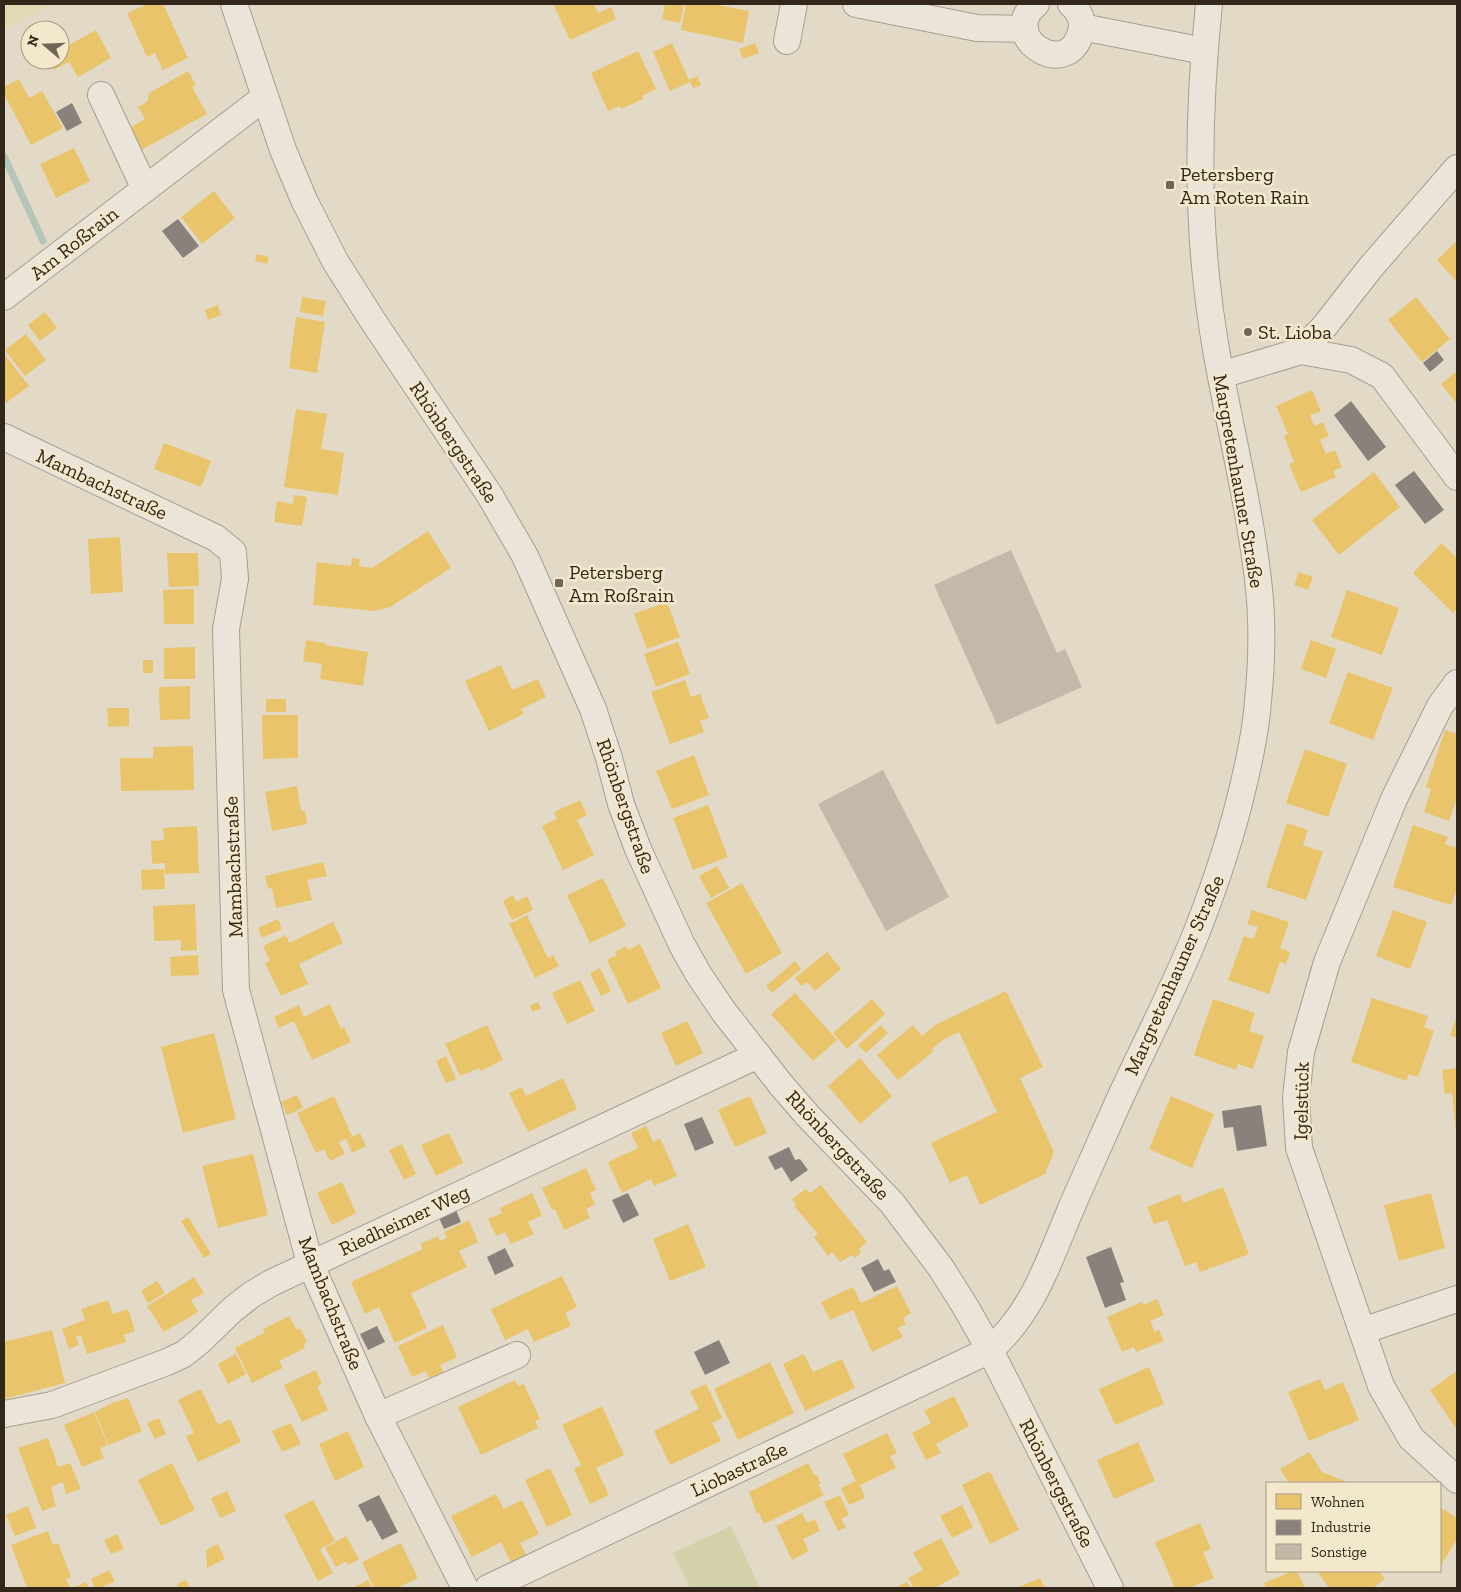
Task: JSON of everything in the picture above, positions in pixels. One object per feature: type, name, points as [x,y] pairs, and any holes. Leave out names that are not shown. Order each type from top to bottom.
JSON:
[{"type":"street","name":"Rhönbergstraße","points":[[234,4],[283,150],[304,200],[335,261],[489,494],[525,556],[593,709],[621,804],[666,912],[682,945],[699,975],[724,1012],[808,1116],[865,1174],[904,1219],[956,1290],[990,1350],[1110,1588]]},
{"type":"street","points":[[787,40],[794,4]]},
{"type":"street","points":[[856,4],[977,28],[1025,30]]},
{"type":"street","points":[[1036,4],[1031,8],[1026,18],[1025,30],[1029,41],[1037,50],[1048,54],[1060,54],[1071,48],[1079,39],[1082,27],[1081,18],[1071,4]]},
{"type":"street","name":"Margretenhauner Straße","points":[[990,1350],[1021,1317],[1038,1288],[1095,1154],[1198,930],[1220,871],[1250,758],[1258,703],[1261,644],[1259,584],[1251,530],[1208,296],[1200,186],[1200,118],[1209,4]]},
{"type":"street","points":[[1082,27],[1204,51]]},
{"type":"street","points":[[101,96],[145,189]]},
{"type":"street","name":"Am Roßrain","points":[[4,297],[265,98]]},
{"type":"street","points":[[1301,351],[1324,327],[1372,267],[1457,168]]},
{"type":"street","points":[[1221,374],[1301,351],[1351,360],[1382,376],[1457,477]]},
{"type":"street","name":"Mambachstraße","points":[[4,438],[216,538],[233,552],[235,579],[226,630],[236,990],[310,1263],[378,1416],[464,1588]]},
{"type":"street","name":"Igelstück","points":[[1457,683],[1440,706],[1394,799],[1327,962],[1301,1052],[1296,1097],[1299,1148],[1381,1386],[1411,1438],[1457,1480]]},
{"type":"street","name":"Riedheimer Weg","points":[[4,1414],[52,1405],[184,1354],[251,1295],[271,1283],[310,1263],[758,1054]]},
{"type":"street","points":[[1362,1331],[1457,1299]]},
{"type":"street","name":"Liobastraße","points":[[488,1588],[990,1350]]},
{"type":"street","points":[[378,1416],[517,1355]]},
{"type":"shaded area","points":[[4,4],[54,4],[20,20],[4,29]]},
{"type":"green space","points":[[731,1526],[760,1588],[690,1588],[673,1553]]},
{"type":"building: Wohnen","points":[[148,4],[163,4],[188,58],[163,70],[155,53],[147,57],[127,13]]},
{"type":"building: Wohnen","points":[[553,4],[594,4],[598,13],[611,7],[616,19],[570,40]]},
{"type":"building: Wohnen","points":[[665,4],[684,4],[680,23],[662,19]]},
{"type":"building: Wohnen","points":[[686,4],[712,4],[749,11],[743,43],[681,30]]},
{"type":"building: Wohnen","points":[[96,30],[111,58],[78,77],[70,64],[70,45]]},
{"type":"building: Wohnen","points":[[672,43],[689,80],[697,76],[701,85],[693,88],[690,82],[670,91],[653,52]]},
{"type":"building: Wohnen","points":[[755,43],[759,53],[743,59],[739,49]]},
{"type":"building: Wohnen","points":[[638,51],[656,89],[642,96],[643,99],[621,109],[620,106],[608,111],[591,73]]},
{"type":"building: Wohnen","points":[[188,71],[196,85],[192,87],[207,114],[141,150],[129,128],[145,119],[138,107],[147,102],[149,93]]},
{"type":"building: Wohnen","points":[[19,79],[29,98],[42,91],[63,128],[31,145],[4,94],[4,87]]},
{"type":"building: Wohnen","points":[[74,148],[90,181],[56,198],[40,164]]},
{"type":"building: Wohnen","points":[[214,191],[235,218],[202,244],[181,217]]},
{"type":"building: Wohnen","points":[[1457,241],[1457,282],[1437,260]]},
{"type":"building: Wohnen","points":[[257,254],[269,257],[267,264],[255,261]]},
{"type":"building: Wohnen","points":[[302,297],[326,301],[323,316],[300,312]]},
{"type":"building: Wohnen","points":[[1416,297],[1450,339],[1422,362],[1388,320]]},
{"type":"building: Wohnen","points":[[218,305],[221,315],[208,320],[205,310]]},
{"type":"building: Wohnen","points":[[45,312],[57,328],[40,341],[28,325]]},
{"type":"building: Wohnen","points":[[296,317],[325,322],[317,373],[289,368]]},
{"type":"building: Wohnen","points":[[26,334],[46,360],[25,376],[5,350]]},
{"type":"building: Wohnen","points":[[5,355],[29,386],[6,403],[4,401]]},
{"type":"building: Wohnen","points":[[1457,371],[1457,404],[1441,384]]},
{"type":"building: Wohnen","points":[[1312,390],[1321,411],[1310,415],[1314,426],[1323,422],[1329,436],[1320,440],[1326,454],[1335,450],[1342,467],[1333,471],[1336,477],[1301,492],[1289,464],[1294,462],[1284,436],[1288,434],[1276,406]]},
{"type":"building: Wohnen","points":[[296,409],[327,414],[321,449],[344,453],[338,495],[284,487]]},
{"type":"building: Wohnen","points":[[164,443],[211,461],[201,487],[154,469]]},
{"type":"building: Wohnen","points":[[1374,472],[1400,507],[1339,555],[1312,520]]},
{"type":"building: Wohnen","points":[[294,495],[307,497],[302,526],[274,522],[277,501],[293,504]]},
{"type":"building: Wohnen","points":[[428,531],[451,568],[390,607],[374,611],[313,605],[317,562],[351,566],[352,558],[360,559],[359,566],[372,568]]},
{"type":"building: Wohnen","points":[[120,537],[123,592],[91,594],[88,539]]},
{"type":"building: Wohnen","points":[[1442,543],[1457,558],[1457,609],[1453,613],[1413,573]]},
{"type":"building: Wohnen","points":[[167,553],[198,553],[199,586],[169,587]]},
{"type":"building: Wohnen","points":[[1299,572],[1313,577],[1308,590],[1294,585]]},
{"type":"building: Wohnen","points":[[194,589],[194,624],[164,624],[163,590]]},
{"type":"building: Wohnen","points":[[1347,590],[1399,608],[1382,655],[1331,637]]},
{"type":"building: Wohnen","points":[[667,602],[680,637],[647,649],[634,614]]},
{"type":"building: Wohnen","points":[[306,640],[368,652],[363,686],[320,679],[322,664],[303,661]]},
{"type":"building: Wohnen","points":[[1311,640],[1336,649],[1326,678],[1301,669]]},
{"type":"building: Wohnen","points":[[678,642],[690,674],[656,687],[644,654]]},
{"type":"building: Wohnen","points":[[195,647],[195,679],[164,679],[164,648]]},
{"type":"building: Wohnen","points":[[143,660],[153,660],[153,673],[143,673]]},
{"type":"building: Wohnen","points":[[501,665],[512,690],[538,679],[546,697],[521,709],[524,714],[489,731],[465,681]]},
{"type":"building: Wohnen","points":[[1348,672],[1393,688],[1373,740],[1329,723]]},
{"type":"building: Wohnen","points":[[685,680],[691,697],[700,694],[709,718],[700,721],[704,732],[670,744],[651,692]]},
{"type":"building: Wohnen","points":[[190,686],[190,719],[160,720],[159,687]]},
{"type":"building: Wohnen","points":[[266,699],[286,699],[286,712],[266,712]]},
{"type":"building: Wohnen","points":[[107,708],[129,708],[129,726],[108,727]]},
{"type":"building: Wohnen","points":[[262,715],[298,715],[298,758],[263,759]]},
{"type":"building: Wohnen","points":[[1445,730],[1457,734],[1457,798],[1449,821],[1424,812],[1431,789],[1426,787]]},
{"type":"building: Wohnen","points":[[193,746],[194,790],[121,791],[120,758],[153,758],[153,747]]},
{"type":"building: Wohnen","points":[[1305,749],[1347,764],[1328,817],[1286,803]]},
{"type":"building: Wohnen","points":[[694,755],[709,795],[672,809],[656,771]]},
{"type":"building: Wohnen","points":[[297,786],[301,811],[305,811],[307,824],[272,831],[265,792]]},
{"type":"building: Wohnen","points":[[580,800],[587,815],[577,820],[594,855],[563,870],[542,826],[557,819],[554,812]]},
{"type":"building: Wohnen","points":[[708,805],[728,857],[693,870],[673,818]]},
{"type":"building: Wohnen","points":[[1287,823],[1308,830],[1303,845],[1323,852],[1306,900],[1266,887]]},
{"type":"building: Wohnen","points":[[1413,825],[1448,837],[1445,844],[1457,848],[1457,888],[1451,905],[1393,887]]},
{"type":"building: Wohnen","points":[[197,826],[199,873],[165,874],[165,863],[152,864],[151,841],[164,840],[163,828]]},
{"type":"building: Wohnen","points":[[323,862],[327,876],[307,880],[312,900],[276,908],[272,888],[268,889],[265,876]]},
{"type":"building: Wohnen","points":[[717,866],[729,888],[711,898],[699,876]]},
{"type":"building: Wohnen","points":[[164,869],[165,889],[142,890],[141,870]]},
{"type":"building: Wohnen","points":[[603,878],[626,926],[590,943],[567,895]]},
{"type":"building: Wohnen","points":[[742,883],[782,953],[746,974],[706,903]]},
{"type":"building: Wohnen","points":[[513,895],[516,902],[527,896],[533,910],[512,920],[503,901]]},
{"type":"building: Wohnen","points":[[195,904],[197,950],[181,951],[181,940],[154,941],[153,906]]},
{"type":"building: Wohnen","points":[[1252,910],[1289,922],[1280,948],[1290,952],[1286,964],[1280,962],[1269,994],[1228,980],[1244,936],[1253,939],[1258,927],[1247,924]]},
{"type":"building: Wohnen","points":[[1393,910],[1427,922],[1410,969],[1376,956]]},
{"type":"building: Wohnen","points":[[527,915],[548,958],[553,955],[559,966],[535,978],[509,924]]},
{"type":"building: Wohnen","points":[[278,919],[282,929],[262,938],[258,928]]},
{"type":"building: Wohnen","points":[[333,922],[343,943],[299,964],[308,984],[281,996],[265,963],[270,961],[263,946],[286,935],[289,943]]},
{"type":"building: Wohnen","points":[[640,944],[661,988],[628,1004],[607,960],[617,955],[615,952],[626,946],[628,950]]},
{"type":"building: Wohnen","points":[[827,952],[841,969],[815,991],[807,982],[801,986],[795,978]]},
{"type":"building: Wohnen","points":[[198,955],[199,975],[171,976],[170,957]]},
{"type":"building: Wohnen","points":[[795,961],[801,969],[772,993],[766,986]]},
{"type":"building: Wohnen","points":[[600,968],[611,991],[601,996],[590,973]]},
{"type":"building: Wohnen","points":[[580,980],[595,1011],[567,1024],[552,993]]},
{"type":"building: Wohnen","points":[[1006,991],[1043,1067],[1020,1078],[1054,1152],[1045,1174],[980,1205],[967,1175],[950,1183],[931,1143],[997,1112],[959,1032],[944,1039],[932,1049],[934,1051],[898,1080],[877,1055],[913,1025],[922,1036],[935,1025]]},
{"type":"building: Wohnen","points":[[795,993],[837,1040],[813,1061],[771,1014]]},
{"type":"building: Wohnen","points":[[1372,998],[1428,1016],[1424,1027],[1434,1031],[1418,1077],[1408,1074],[1407,1081],[1351,1062]]},
{"type":"building: Wohnen","points":[[872,999],[885,1014],[847,1049],[833,1033]]},
{"type":"building: Wohnen","points":[[1213,999],[1255,1013],[1249,1031],[1264,1036],[1253,1069],[1238,1064],[1236,1070],[1194,1055]]},
{"type":"building: Wohnen","points":[[538,1002],[541,1008],[533,1012],[529,1006]]},
{"type":"building: Wohnen","points":[[330,1004],[341,1029],[344,1027],[351,1042],[312,1060],[294,1021],[279,1028],[274,1017],[299,1005],[304,1017]]},
{"type":"building: Wohnen","points":[[1457,1016],[1457,1038],[1450,1035]]},
{"type":"building: Wohnen","points":[[687,1021],[703,1053],[676,1066],[661,1033]]},
{"type":"building: Wohnen","points":[[487,1025],[503,1060],[481,1071],[479,1068],[460,1076],[445,1044]]},
{"type":"building: Wohnen","points":[[881,1025],[888,1033],[866,1053],[858,1045]]},
{"type":"building: Wohnen","points":[[214,1033],[236,1119],[183,1133],[161,1047]]},
{"type":"building: Wohnen","points":[[446,1056],[456,1079],[446,1083],[436,1061]]},
{"type":"building: Wohnen","points":[[860,1058],[892,1096],[860,1124],[828,1086]]},
{"type":"building: Wohnen","points":[[1457,1068],[1456,1131],[1452,1093],[1445,1094],[1442,1070]]},
{"type":"building: Wohnen","points":[[563,1078],[577,1109],[528,1132],[509,1093],[522,1087],[526,1096]]},
{"type":"building: Wohnen","points":[[297,1095],[303,1108],[287,1115],[281,1102]]},
{"type":"building: Wohnen","points":[[334,1096],[352,1136],[339,1142],[345,1154],[330,1161],[324,1149],[316,1153],[297,1113]]},
{"type":"building: Wohnen","points":[[750,1096],[767,1133],[735,1147],[718,1110]]},
{"type":"building: Wohnen","points":[[1171,1096],[1214,1114],[1192,1168],[1149,1149]]},
{"type":"building: Wohnen","points":[[646,1126],[653,1142],[660,1138],[677,1176],[654,1186],[651,1179],[622,1193],[608,1162],[638,1148],[631,1133]]},
{"type":"building: Wohnen","points":[[360,1133],[366,1146],[352,1153],[346,1139]]},
{"type":"building: Wohnen","points":[[449,1133],[463,1163],[436,1176],[421,1145]]},
{"type":"building: Wohnen","points":[[402,1144],[416,1174],[404,1180],[389,1150]]},
{"type":"building: Wohnen","points":[[253,1154],[268,1215],[218,1228],[202,1166]]},
{"type":"building: Wohnen","points":[[586,1168],[596,1190],[590,1193],[595,1204],[586,1209],[590,1218],[564,1230],[555,1209],[552,1210],[542,1188]]},
{"type":"building: Wohnen","points":[[342,1182],[356,1213],[332,1225],[317,1193]]},
{"type":"building: Wohnen","points":[[821,1185],[867,1242],[859,1249],[861,1252],[855,1258],[852,1255],[840,1262],[832,1252],[828,1256],[814,1237],[818,1234],[794,1206],[796,1205],[792,1199],[806,1189],[810,1193]]},
{"type":"building: Wohnen","points":[[1223,1187],[1249,1254],[1200,1272],[1196,1262],[1185,1266],[1167,1220],[1154,1224],[1147,1207],[1180,1194],[1183,1203]]},
{"type":"building: Wohnen","points":[[532,1193],[542,1215],[528,1222],[534,1234],[511,1244],[505,1232],[496,1236],[488,1219],[502,1213],[500,1208]]},
{"type":"building: Wohnen","points":[[1431,1193],[1445,1248],[1399,1261],[1384,1205]]},
{"type":"building: Wohnen","points":[[188,1217],[211,1254],[204,1258],[181,1221]]},
{"type":"building: Wohnen","points":[[469,1220],[478,1242],[459,1251],[467,1267],[411,1293],[427,1328],[395,1343],[379,1307],[365,1314],[351,1282],[423,1249],[420,1244],[438,1236],[440,1241],[447,1238],[444,1232]]},
{"type":"building: Wohnen","points":[[688,1224],[706,1267],[670,1281],[653,1239]]},
{"type":"building: Wohnen","points":[[562,1276],[577,1307],[565,1313],[571,1326],[534,1342],[528,1329],[505,1340],[491,1309]]},
{"type":"building: Wohnen","points":[[194,1277],[204,1293],[191,1300],[198,1312],[164,1332],[147,1306]]},
{"type":"building: Wohnen","points":[[157,1281],[165,1293],[148,1303],[141,1291]]},
{"type":"building: Wohnen","points":[[897,1286],[911,1313],[903,1318],[906,1324],[898,1328],[903,1337],[872,1352],[853,1310],[830,1320],[821,1302],[853,1287],[861,1303]]},
{"type":"building: Wohnen","points":[[1157,1299],[1164,1315],[1150,1321],[1155,1332],[1159,1330],[1164,1341],[1136,1352],[1134,1347],[1122,1352],[1107,1317],[1142,1302],[1144,1305]]},
{"type":"building: Wohnen","points":[[108,1300],[113,1314],[128,1309],[135,1331],[124,1335],[126,1342],[87,1354],[81,1335],[76,1337],[79,1345],[69,1349],[62,1329],[85,1320],[81,1309]]},
{"type":"building: Wohnen","points":[[289,1316],[297,1330],[300,1328],[307,1342],[304,1344],[305,1348],[279,1361],[283,1368],[252,1383],[235,1348],[264,1333],[263,1329]]},
{"type":"building: Wohnen","points":[[443,1325],[457,1357],[440,1365],[443,1372],[429,1378],[426,1371],[412,1377],[398,1346]]},
{"type":"building: Wohnen","points":[[52,1330],[65,1383],[4,1399],[4,1342]]},
{"type":"building: Wohnen","points":[[236,1354],[246,1374],[228,1384],[218,1364]]},
{"type":"building: Wohnen","points":[[804,1354],[813,1372],[842,1359],[855,1388],[805,1411],[783,1364]]},
{"type":"building: Wohnen","points":[[770,1362],[794,1413],[738,1440],[714,1389]]},
{"type":"building: Wohnen","points":[[1149,1367],[1164,1404],[1115,1425],[1099,1389]]},
{"type":"building: Wohnen","points":[[316,1370],[322,1384],[317,1386],[328,1410],[302,1422],[284,1385]]},
{"type":"building: Wohnen","points":[[1457,1371],[1457,1430],[1430,1390]]},
{"type":"building: Wohnen","points":[[1320,1379],[1325,1390],[1343,1382],[1359,1420],[1309,1441],[1288,1392]]},
{"type":"building: Wohnen","points":[[515,1380],[518,1386],[524,1384],[540,1419],[535,1421],[538,1428],[481,1455],[458,1407]]},
{"type":"building: Wohnen","points":[[706,1384],[722,1418],[712,1423],[721,1441],[670,1465],[654,1431],[699,1409],[690,1391]]},
{"type":"building: Wohnen","points":[[201,1389],[218,1425],[230,1419],[241,1442],[198,1462],[186,1436],[194,1433],[178,1400]]},
{"type":"building: Wohnen","points":[[954,1396],[969,1426],[936,1444],[941,1453],[926,1460],[912,1433],[931,1423],[924,1411]]},
{"type":"building: Wohnen","points":[[128,1398],[142,1431],[109,1445],[95,1412],[116,1401]]},
{"type":"building: Wohnen","points":[[602,1406],[624,1455],[596,1468],[609,1495],[590,1504],[574,1469],[581,1465],[562,1425]]},
{"type":"building: Wohnen","points":[[94,1412],[108,1445],[100,1448],[104,1458],[82,1467],[64,1425]]},
{"type":"building: Wohnen","points":[[159,1418],[166,1434],[155,1439],[147,1423]]},
{"type":"building: Wohnen","points":[[291,1423],[301,1444],[282,1452],[272,1431]]},
{"type":"building: Wohnen","points":[[348,1431],[364,1467],[335,1481],[319,1444]]},
{"type":"building: Wohnen","points":[[887,1433],[897,1453],[890,1456],[896,1468],[860,1485],[865,1498],[849,1505],[841,1488],[856,1481],[843,1454]]},
{"type":"building: Wohnen","points":[[48,1438],[58,1467],[70,1463],[81,1489],[66,1494],[63,1482],[51,1487],[56,1506],[42,1511],[18,1448]]},
{"type":"building: Wohnen","points":[[1138,1442],[1155,1481],[1114,1499],[1097,1460]]},
{"type":"building: Wohnen","points":[[1309,1452],[1322,1472],[1347,1482],[1288,1482],[1280,1469]]},
{"type":"building: Wohnen","points":[[172,1463],[195,1510],[161,1526],[138,1480]]},
{"type":"building: Wohnen","points":[[808,1463],[814,1475],[816,1474],[821,1483],[818,1484],[824,1495],[764,1524],[759,1513],[757,1514],[749,1492]]},
{"type":"building: Wohnen","points":[[550,1468],[572,1515],[547,1527],[525,1480]]},
{"type":"building: Wohnen","points":[[990,1471],[1019,1530],[990,1544],[962,1485]]},
{"type":"building: Wohnen","points":[[227,1491],[236,1511],[220,1518],[211,1498]]},
{"type":"building: Wohnen","points":[[496,1494],[504,1509],[522,1500],[539,1534],[520,1543],[527,1557],[512,1565],[501,1542],[472,1557],[451,1516]]},
{"type":"building: Wohnen","points":[[840,1495],[849,1515],[841,1519],[846,1527],[838,1531],[824,1502]]},
{"type":"building: Wohnen","points":[[313,1500],[335,1541],[320,1549],[333,1573],[318,1581],[284,1515]]},
{"type":"building: Wohnen","points":[[962,1505],[973,1527],[952,1538],[940,1516]]},
{"type":"building: Wohnen","points":[[28,1506],[36,1528],[15,1536],[6,1515]]},
{"type":"building: Wohnen","points":[[1441,1508],[1457,1518],[1457,1539],[1441,1565]]},
{"type":"building: Wohnen","points":[[802,1513],[807,1523],[815,1519],[820,1531],[803,1539],[809,1551],[792,1560],[776,1526]]},
{"type":"building: Wohnen","points":[[1200,1523],[1211,1549],[1203,1552],[1214,1578],[1189,1588],[1175,1588],[1155,1542]]},
{"type":"building: Wohnen","points":[[48,1531],[53,1545],[58,1543],[71,1577],[66,1579],[70,1588],[27,1588],[11,1545]]},
{"type":"building: Wohnen","points":[[117,1534],[124,1549],[111,1554],[104,1540]]},
{"type":"building: Wohnen","points":[[346,1536],[359,1559],[348,1565],[346,1561],[336,1567],[325,1548]]},
{"type":"building: Wohnen","points":[[941,1538],[960,1574],[938,1586],[939,1588],[914,1588],[908,1578],[923,1570],[913,1553]]},
{"type":"building: Wohnen","points":[[401,1543],[418,1578],[397,1588],[374,1588],[362,1562]]},
{"type":"building: Wohnen","points":[[218,1544],[225,1559],[207,1568],[206,1550]]},
{"type":"building: Wohnen","points":[[109,1570],[115,1581],[100,1588],[95,1588],[91,1579]]},
{"type":"building: Wohnen","points":[[1291,1572],[1297,1572],[1305,1588],[1266,1588],[1264,1583]]},
{"type":"building: Wohnen","points":[[1318,1572],[1380,1572],[1385,1579],[1373,1588],[1329,1588]]},
{"type":"building: Wohnen","points":[[1040,1578],[1045,1588],[1016,1588]]},
{"type":"building: Wohnen","points":[[186,1580],[190,1588],[179,1588],[177,1584]]},
{"type":"building: Wohnen","points":[[368,1580],[372,1588],[352,1588]]},
{"type":"building: Wohnen","points":[[86,1582],[89,1588],[72,1588]]},
{"type":"building: Wohnen","points":[[907,1582],[911,1588],[895,1588]]},
{"type":"building: Industrie","points":[[72,103],[82,123],[67,131],[56,112]]},
{"type":"building: Industrie","points":[[178,219],[199,246],[183,258],[162,231]]},
{"type":"building: Industrie","points":[[1437,351],[1444,360],[1430,372],[1423,363]]},
{"type":"building: Industrie","points":[[1351,401],[1386,447],[1368,461],[1334,415]]},
{"type":"building: Industrie","points":[[1414,471],[1444,510],[1425,524],[1395,485]]},
{"type":"building: Industrie","points":[[1261,1105],[1267,1146],[1237,1151],[1233,1127],[1224,1128],[1222,1111]]},
{"type":"building: Industrie","points":[[702,1117],[714,1143],[695,1151],[684,1124]]},
{"type":"building: Industrie","points":[[789,1147],[795,1160],[800,1159],[808,1170],[791,1182],[782,1167],[775,1170],[768,1157]]},
{"type":"building: Industrie","points":[[628,1193],[639,1215],[623,1223],[612,1200]]},
{"type":"building: Industrie","points":[[453,1203],[461,1222],[444,1229],[436,1211]]},
{"type":"building: Industrie","points":[[1111,1247],[1124,1282],[1120,1283],[1126,1300],[1105,1308],[1086,1257]]},
{"type":"building: Industrie","points":[[505,1248],[514,1266],[495,1275],[487,1257]]},
{"type":"building: Industrie","points":[[878,1259],[884,1271],[889,1269],[896,1282],[874,1292],[861,1268]]},
{"type":"building: Industrie","points":[[377,1326],[385,1342],[368,1350],[360,1334]]},
{"type":"building: Industrie","points":[[719,1340],[730,1363],[705,1375],[694,1352]]},
{"type":"building: Industrie","points":[[379,1495],[398,1532],[382,1540],[371,1520],[367,1522],[358,1505]]},
{"type":"building: Sonstige","points":[[1011,550],[1057,653],[1065,649],[1082,687],[997,725],[934,585]]},
{"type":"building: Sonstige","points":[[883,770],[949,897],[886,931],[818,804]]},
{"type":"waterway","points":[[4,156],[43,241]]},
{"type":"place","name":"Petersberg Am Roten Rain","points":[[1170,185]]},
{"type":"place","name":"St. Lioba","points":[[1248,332]]},
{"type":"place","name":"Petersberg Am Roßrain","points":[[559,583]]}]
